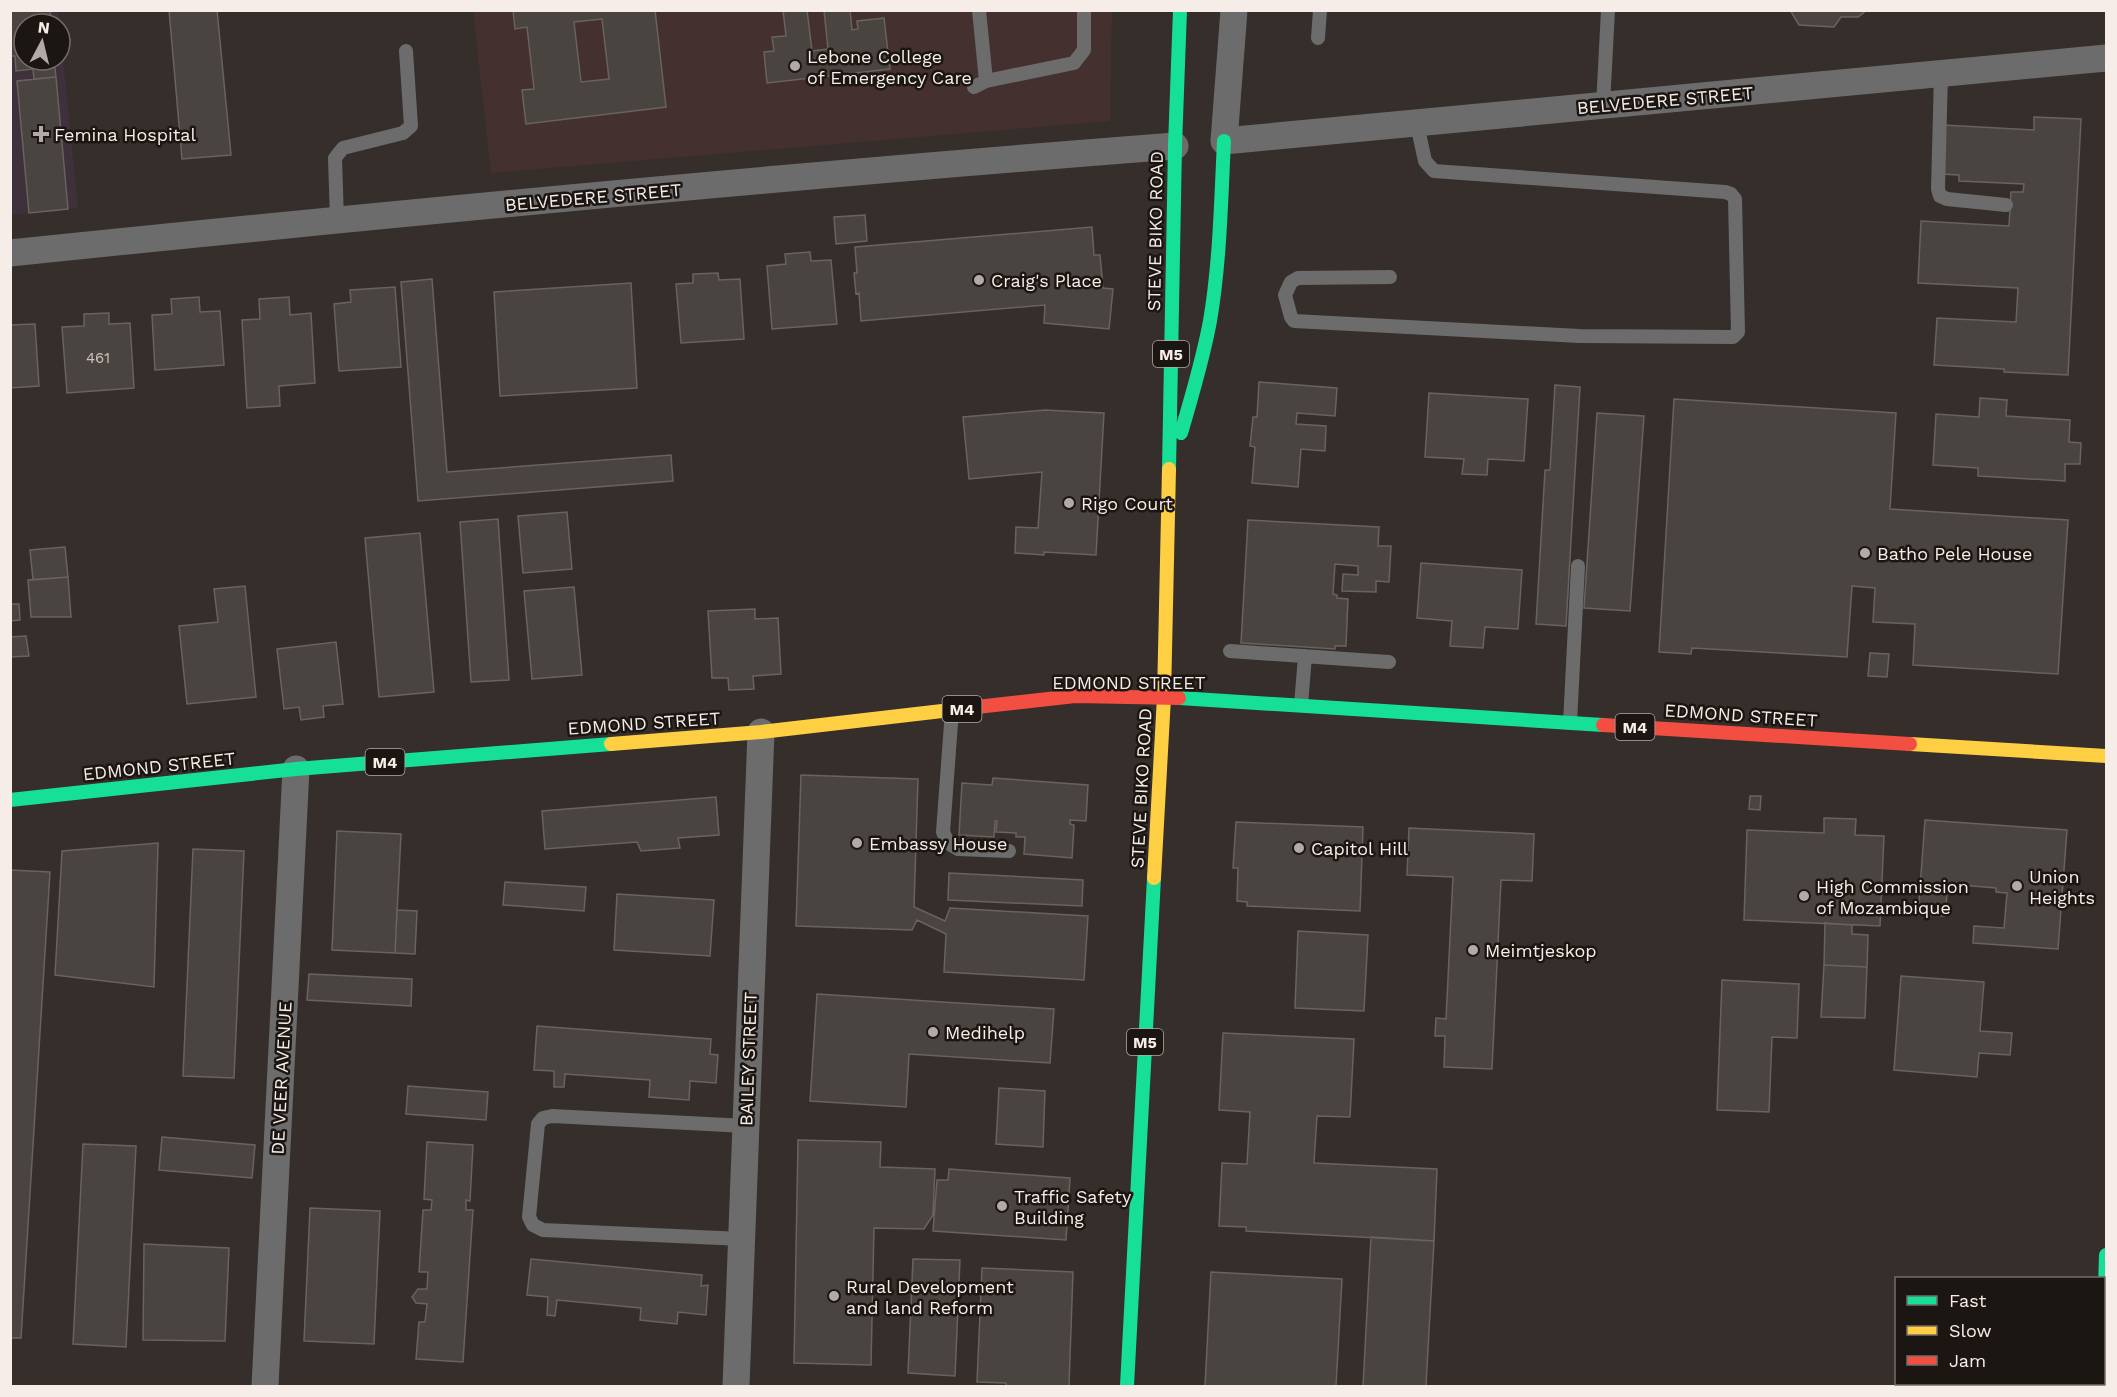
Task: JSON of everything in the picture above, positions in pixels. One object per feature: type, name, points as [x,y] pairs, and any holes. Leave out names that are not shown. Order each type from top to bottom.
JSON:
[{"type":"main road","name":"STEVE BIKO ROAD","points":[[1127,1386],[1164,697],[1175,146],[1180,10]]},
{"type":"main road","points":[[1169,472],[1199,371],[1212,309],[1224,141]]},
{"type":"main road","name":"EDMOND STREET","points":[[10,800],[296,769],[761,732],[1075,696],[1164,697],[2106,756]]},
{"type":"main road","points":[[2105,1277],[2106,1255]]},
{"type":"street","points":[[1224,141],[1234,10]]},
{"type":"street","name":"BELVEDERE STREET","points":[[1224,141],[2106,58]]},
{"type":"street","name":"BELVEDERE STREET","points":[[10,254],[337,220],[1175,146]]},
{"type":"street","name":"BAILEY STREET","points":[[736,1386],[761,732]]},
{"type":"street","name":"DE VEER AVENUE","points":[[265,1386],[296,769]]},
{"type":"lane","points":[[979,10],[980,84],[1074,63],[1084,50],[1084,10]]},
{"type":"lane","points":[[1318,39],[1320,10]]},
{"type":"lane","points":[[1603,105],[1608,10]]},
{"type":"lane","points":[[337,220],[335,159],[343,148],[403,133],[411,126],[406,51]]},
{"type":"lane","points":[[1941,74],[1938,189],[1940,196],[1947,199],[2006,205]]},
{"type":"lane","points":[[1390,277],[1298,278],[1291,282],[1285,295],[1291,317],[1294,321],[1579,336],[1733,337],[1738,332],[1735,200],[1731,194],[1570,179],[1434,171],[1425,161],[1417,124]]},
{"type":"lane","points":[[1570,723],[1578,566]]},
{"type":"lane","points":[[1230,651],[1389,662]]},
{"type":"lane","points":[[1301,706],[1305,656]]},
{"type":"lane","points":[[952,710],[943,831],[948,843],[958,849],[1009,851]]},
{"type":"lane","points":[[742,1239],[543,1230],[533,1225],[529,1217],[538,1124],[543,1118],[552,1116],[746,1126]]},
{"type":"shaded area","name":"Femina Hospital","points":[[11,11],[58,11],[12,12],[12,72],[64,72],[78,208],[11,215]]},
{"type":"shaded area","name":"Lebone College of Emergency Care","points":[[473,11],[1112,11],[1110,121],[491,173]]},
{"type":"building","points":[[10,10],[50,10],[50,12],[12,12],[12,56],[10,56]]},
{"type":"building","points":[[169,10],[217,10],[231,155],[182,159]]},
{"type":"building","points":[[513,10],[655,10],[666,107],[526,124],[522,90],[534,89],[527,27],[515,29]],"holes":[[[602,19],[609,79],[581,82],[574,22]]]},
{"type":"building","points":[[783,10],[807,10],[812,51],[828,49],[824,10],[850,10],[852,30],[858,29],[857,21],[884,18],[890,69],[767,83],[764,52],[774,51],[772,37],[786,36]]},
{"type":"building","points":[[1790,10],[1867,10],[1858,17],[1841,17],[1834,27],[1799,25]]},
{"type":"building","points":[[33,72],[55,72],[56,77],[34,79]]},
{"type":"building","points":[[56,77],[68,209],[29,213],[17,81]]},
{"type":"building","points":[[2034,117],[2081,119],[2068,375],[1934,365],[1937,318],[2016,322],[2018,288],[1918,283],[1921,221],[2009,226],[2011,192],[2023,192],[2024,184],[1959,181],[1959,175],[1941,174],[1944,125],[2034,130]]},
{"type":"building","points":[[865,215],[867,241],[836,244],[834,217]]},
{"type":"building","name":"Craig's Place","points":[[1092,227],[1094,255],[1100,255],[1103,288],[1113,289],[1109,329],[1044,323],[1045,305],[861,321],[859,293],[856,294],[854,273],[857,273],[855,247]]},
{"type":"building","points":[[810,252],[811,261],[831,260],[837,324],[772,329],[767,266],[786,264],[785,254]]},
{"type":"building","points":[[718,273],[719,280],[740,279],[744,339],[681,343],[676,284],[693,283],[693,274]]},
{"type":"building","points":[[432,279],[447,472],[671,455],[673,481],[418,501],[401,282]]},
{"type":"building","points":[[631,283],[637,388],[500,396],[494,292]]},
{"type":"building","points":[[395,287],[401,367],[339,371],[334,304],[351,302],[350,290]]},
{"type":"building","points":[[199,297],[200,312],[220,311],[224,365],[155,370],[152,315],[172,314],[171,299]]},
{"type":"building","points":[[289,297],[290,315],[311,313],[315,383],[279,386],[280,406],[247,408],[242,320],[260,319],[259,299]]},
{"type":"building","points":[[109,313],[109,324],[130,323],[134,388],[67,393],[62,327],[84,326],[84,314]]},
{"type":"building","points":[[35,324],[39,386],[10,388],[10,325]]},
{"type":"building","points":[[1259,382],[1337,388],[1335,416],[1297,413],[1296,424],[1326,426],[1325,451],[1301,449],[1298,487],[1252,483],[1255,447],[1250,446],[1253,417],[1257,417]]},
{"type":"building","points":[[1555,385],[1580,387],[1566,626],[1536,624],[1545,470],[1550,470]]},
{"type":"building","points":[[1429,393],[1528,399],[1524,461],[1488,459],[1487,475],[1462,474],[1464,459],[1425,457]]},
{"type":"building","points":[[1980,398],[2007,400],[2006,416],[2070,420],[2069,442],[2081,443],[2080,464],[2065,464],[2065,481],[1978,476],[1978,468],[1933,465],[1936,414],[1979,417]]},
{"type":"building","name":"Batho Pele House","points":[[1674,399],[1896,413],[1890,509],[2068,520],[2058,674],[1913,665],[1915,624],[1873,622],[1875,588],[1852,586],[1847,657],[1692,648],[1691,654],[1659,652]]},
{"type":"building","name":"Rigo Court","points":[[1045,410],[1104,413],[1096,555],[1015,553],[1016,527],[1038,528],[1042,472],[969,479],[963,417]]},
{"type":"building","points":[[1597,413],[1644,416],[1630,611],[1584,608]]},
{"type":"building","points":[[567,512],[572,569],[523,573],[518,516]]},
{"type":"building","points":[[498,519],[509,680],[471,682],[460,522]]},
{"type":"building","points":[[1248,520],[1379,527],[1378,546],[1391,546],[1389,582],[1376,581],[1376,592],[1342,591],[1343,574],[1358,575],[1358,566],[1335,564],[1333,594],[1337,595],[1337,598],[1348,599],[1346,646],[1335,646],[1335,649],[1241,643]]},
{"type":"building","points":[[420,533],[434,692],[379,697],[365,538]]},
{"type":"building","points":[[65,547],[68,577],[33,580],[30,550]]},
{"type":"building","points":[[1421,563],[1522,570],[1518,629],[1485,627],[1483,648],[1450,646],[1452,621],[1417,618]]},
{"type":"building","points":[[68,577],[71,617],[31,617],[28,580]]},
{"type":"building","points":[[245,586],[256,697],[187,704],[179,626],[218,622],[214,589]]},
{"type":"building","points":[[574,587],[582,675],[532,679],[524,591]]},
{"type":"building","points":[[10,604],[19,604],[20,620],[10,621]]},
{"type":"building","points":[[755,609],[755,619],[778,618],[781,674],[753,676],[754,689],[729,690],[728,678],[712,678],[708,611]]},
{"type":"building","points":[[26,636],[29,656],[10,657],[10,637]]},
{"type":"building","points":[[336,642],[343,704],[323,706],[324,717],[301,720],[299,707],[284,709],[277,649]]},
{"type":"building","points":[[1870,653],[1889,654],[1887,677],[1868,676]]},
{"type":"building","name":"Embassy House","points":[[801,775],[918,779],[914,907],[945,921],[950,908],[1088,916],[1084,980],[944,972],[946,934],[917,920],[912,930],[796,926]]},
{"type":"building","points":[[993,778],[1088,785],[1086,821],[1070,820],[1070,824],[1074,825],[1072,858],[1024,854],[1025,837],[1016,837],[1016,833],[996,832],[997,821],[995,821],[994,837],[959,835],[962,783],[992,785]]},
{"type":"building","points":[[1750,796],[1761,796],[1760,810],[1749,809]]},
{"type":"building","points":[[716,797],[719,835],[678,838],[680,848],[641,851],[637,842],[545,849],[542,811]]},
{"type":"building","points":[[1824,818],[1856,819],[1855,835],[1884,836],[1880,926],[1744,920],[1747,830],[1824,833]]},
{"type":"building","name":"Union Heights","points":[[1925,820],[2067,830],[2058,949],[1973,943],[1974,926],[2004,928],[2007,893],[1996,892],[1996,888],[1948,884],[1945,916],[1918,915]]},
{"type":"building","name":"Capitol Hill","points":[[1236,822],[1363,827],[1360,911],[1247,906],[1247,902],[1237,901],[1238,868],[1233,868]]},
{"type":"building","name":"Meimtjeskop","points":[[1409,828],[1534,834],[1532,881],[1501,880],[1492,1069],[1444,1067],[1445,1036],[1435,1036],[1436,1018],[1446,1019],[1453,877],[1407,875]]},
{"type":"building","points":[[337,831],[401,834],[395,953],[332,950]]},
{"type":"building","points":[[158,843],[154,987],[55,975],[62,851]]},
{"type":"building","points":[[193,849],[244,851],[234,1078],[183,1076]]},
{"type":"building","points":[[10,870],[50,872],[21,1338],[10,1338]]},
{"type":"building","points":[[949,873],[1083,880],[1082,906],[948,900]]},
{"type":"building","points":[[505,882],[586,887],[584,911],[503,905]]},
{"type":"building","points":[[617,894],[714,900],[710,956],[614,950]]},
{"type":"building","points":[[397,910],[417,911],[415,954],[395,953]]},
{"type":"building","points":[[1825,923],[1852,925],[1852,934],[1868,935],[1867,967],[1824,965]]},
{"type":"building","points":[[1298,931],[1368,935],[1364,1011],[1295,1008]]},
{"type":"building","points":[[1824,965],[1867,967],[1865,1018],[1821,1017]]},
{"type":"building","points":[[309,974],[412,979],[411,1006],[307,1000]]},
{"type":"building","points":[[1901,976],[1984,982],[1980,1031],[2012,1033],[2010,1055],[1979,1053],[1977,1077],[1894,1070]]},
{"type":"building","points":[[1722,980],[1799,984],[1797,1038],[1772,1037],[1769,1112],[1717,1110]]},
{"type":"building","name":"Medihelp","points":[[817,994],[1054,1009],[1050,1063],[909,1054],[906,1107],[810,1101]]},
{"type":"building","points":[[537,1026],[711,1039],[710,1054],[718,1055],[716,1083],[690,1081],[689,1100],[649,1097],[650,1080],[565,1074],[564,1087],[554,1087],[554,1071],[534,1070]]},
{"type":"building","points":[[1223,1033],[1354,1039],[1350,1117],[1317,1116],[1314,1163],[1437,1169],[1434,1241],[1246,1231],[1246,1227],[1219,1226],[1222,1163],[1247,1164],[1250,1112],[1219,1110]]},
{"type":"building","points":[[408,1086],[488,1092],[486,1120],[406,1114]]},
{"type":"building","points":[[999,1088],[1045,1091],[1043,1147],[996,1144]]},
{"type":"building","points":[[162,1137],[255,1145],[252,1178],[159,1170]]},
{"type":"building","name":"Rural Development and land Reform","points":[[798,1140],[881,1142],[880,1167],[935,1169],[933,1215],[924,1229],[874,1228],[871,1365],[794,1363]]},
{"type":"building","points":[[427,1142],[473,1145],[470,1201],[466,1200],[466,1210],[473,1210],[463,1362],[416,1359],[419,1322],[425,1322],[427,1304],[416,1303],[412,1297],[418,1289],[427,1289],[428,1272],[419,1272],[423,1210],[431,1210],[432,1200],[424,1199]]},
{"type":"building","points":[[83,1144],[136,1146],[126,1347],[73,1344]]},
{"type":"building","name":"Traffic Safety Building","points":[[949,1169],[1070,1178],[1066,1240],[933,1231],[937,1180],[948,1180]]},
{"type":"building","points":[[310,1208],[380,1211],[374,1344],[304,1341]]},
{"type":"building","points":[[1371,1237],[1434,1241],[1426,1386],[1363,1386]]},
{"type":"building","points":[[144,1244],[229,1248],[225,1341],[143,1340]]},
{"type":"building","points":[[531,1259],[702,1275],[701,1286],[708,1285],[706,1315],[678,1312],[677,1324],[640,1320],[641,1308],[557,1300],[555,1316],[547,1315],[548,1297],[527,1295]]},
{"type":"building","points":[[913,1259],[960,1260],[955,1376],[908,1373]]},
{"type":"building","points":[[982,1268],[1073,1272],[1069,1386],[1006,1386],[1006,1383],[977,1382]]},
{"type":"building","points":[[1211,1272],[1342,1279],[1336,1386],[1205,1386]]},
{"type":"traffic: fast","points":[[1169,469],[1180,10]]},
{"type":"traffic: fast","points":[[1181,433],[1210,321],[1220,231],[1224,141]]},
{"type":"traffic: fast","points":[[1179,698],[1603,725]]},
{"type":"traffic: fast","points":[[10,800],[296,769],[611,744]]},
{"type":"traffic: fast","points":[[1127,1386],[1154,878]]},
{"type":"traffic: fast","points":[[2105,1288],[2106,1255]]},
{"type":"traffic: slow","points":[[1154,878],[1164,697],[1169,469]]},
{"type":"traffic: slow","points":[[611,744],[761,732],[968,708]]},
{"type":"traffic: slow","points":[[1910,744],[2106,756]]},
{"type":"traffic: jam","points":[[968,708],[1075,696],[1179,698]]},
{"type":"traffic: jam","points":[[1603,725],[1910,744]]},
{"type":"place","name":"Lebone College of Emergency Care","points":[[795,66]]},
{"type":"place","name":"Femina Hospital","points":[[41,134]]},
{"type":"place","name":"Craig's Place","points":[[979,280]]},
{"type":"place","name":"Rigo Court","points":[[1069,503]]},
{"type":"place","name":"Batho Pele House","points":[[1865,553]]},
{"type":"place","name":"Embassy House","points":[[857,843]]},
{"type":"place","name":"Capitol Hill","points":[[1299,848]]},
{"type":"place","name":"Union Heights","points":[[2017,886]]},
{"type":"place","name":"High Commission of Mozambique","points":[[1804,896]]},
{"type":"place","name":"Meimtjeskop","points":[[1473,950]]},
{"type":"place","name":"Medihelp","points":[[933,1032]]},
{"type":"place","name":"Traffic Safety Building","points":[[1002,1206]]},
{"type":"place","name":"Rural Development and land Reform","points":[[834,1296]]}]
